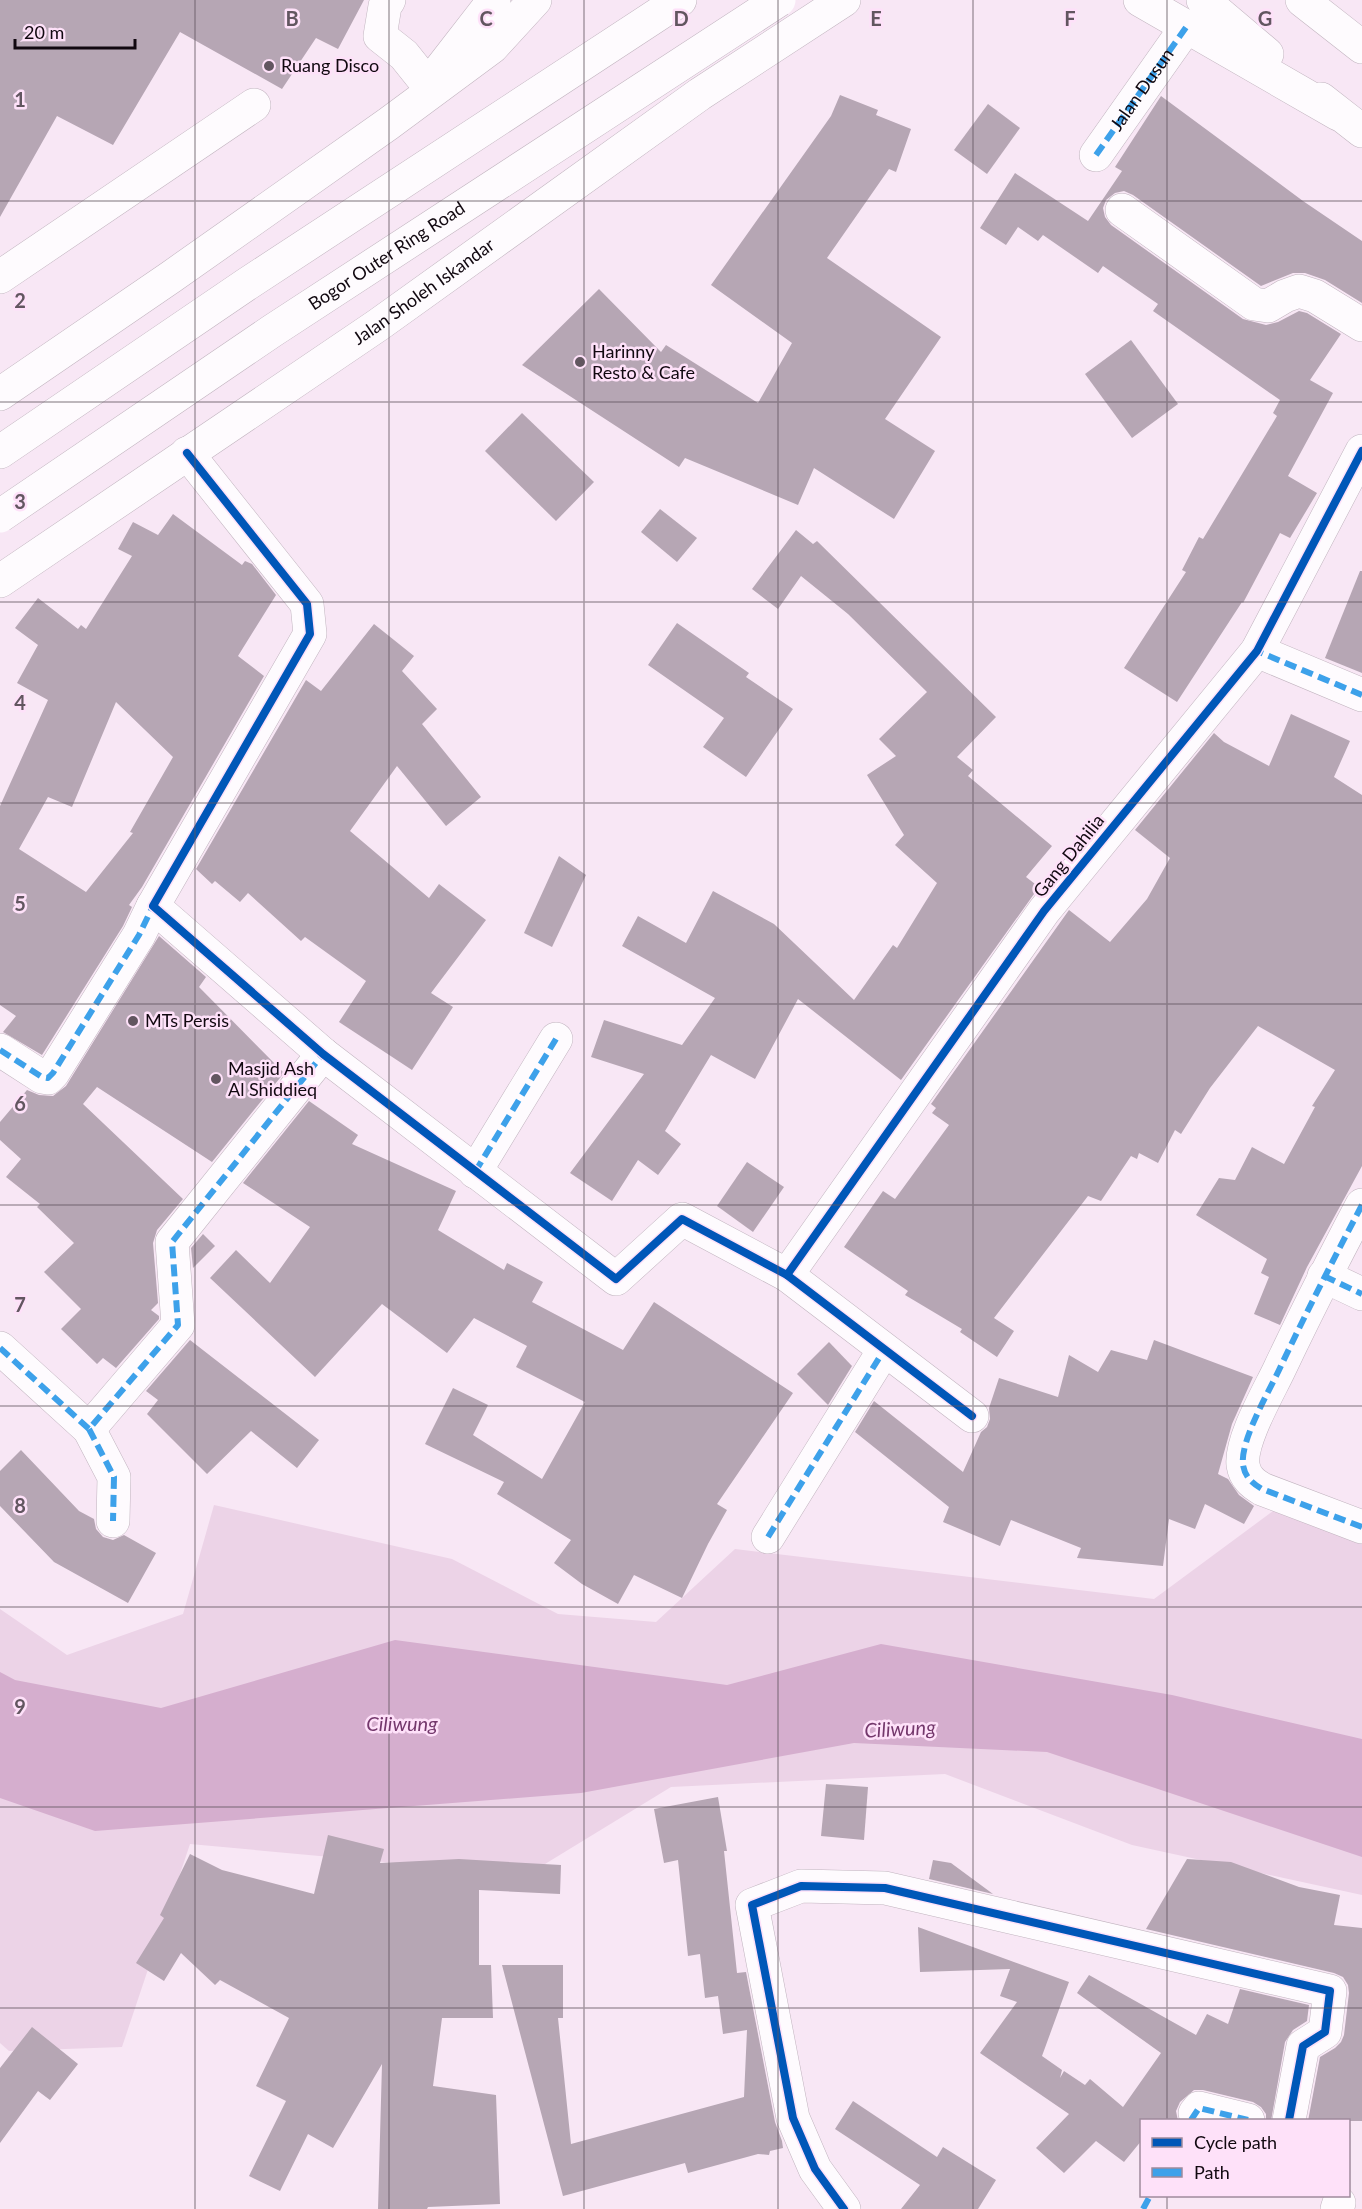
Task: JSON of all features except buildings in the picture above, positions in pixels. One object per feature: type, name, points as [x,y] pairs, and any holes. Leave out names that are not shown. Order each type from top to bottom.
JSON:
[{"type":"main road","points":[[388,0],[380,36],[404,55],[428,84]]},
{"type":"main road","points":[[388,124],[428,84],[494,0]]},
{"type":"main road","points":[[0,394],[388,124],[492,47],[536,0]]},
{"type":"main road","points":[[0,452],[247,284],[680,0]]},
{"type":"main road","points":[[700,94],[741,36],[758,0]]},
{"type":"main road","name":"Bogor Outer Ring Road","points":[[0,516],[272,331],[779,0]]},
{"type":"main road","name":"Jalan Sholeh Iskandar","points":[[0,581],[378,325],[700,94],[834,6],[872,0]]},
{"type":"main road","points":[[1140,0],[1204,14],[1350,123]]},
{"type":"main road","points":[[1302,0],[1334,13],[1362,47]]},
{"type":"main road","name":"Jalan Dusun","points":[[1096,155],[1204,14]]},
{"type":"main road","points":[[0,277],[254,105]]},
{"type":"main road","points":[[1122,210],[1254,304],[1268,306],[1299,291],[1315,296],[1362,325]]},
{"type":"main road","name":"Gang Dahilia","points":[[787,1275],[1044,911],[1257,651],[1362,451]]},
{"type":"main road","points":[[0,1050],[42,1077],[48,1078],[53,1073],[139,935],[153,906],[310,634],[307,604],[187,453]]},
{"type":"main road","points":[[1257,651],[1362,695]]},
{"type":"main road","points":[[153,906],[323,1054],[616,1279],[682,1219],[787,1275],[972,1416]]},
{"type":"main road","points":[[475,1172],[556,1039]]},
{"type":"main road","points":[[89,1429],[178,1325],[172,1242],[323,1054]]},
{"type":"main road","points":[[1362,1205],[1324,1276],[1259,1411],[1244,1448],[1243,1465],[1249,1480],[1262,1489],[1362,1527]]},
{"type":"main road","points":[[1324,1276],[1362,1294]]},
{"type":"main road","points":[[0,1348],[89,1429],[114,1477],[113,1521]]},
{"type":"main road","points":[[768,1537],[884,1350]]},
{"type":"main road","points":[[844,2209],[815,2169],[793,2118],[752,1905],[801,1886],[885,1888],[1330,1991],[1325,2032],[1303,2046],[1289,2119]]},
{"type":"main road","points":[[1195,2113],[1199,2108],[1240,2119]]},
{"type":"shaded area","points":[[1292,1497],[1362,1512],[1362,1895],[1132,1845],[945,1774],[671,1787],[527,1875],[190,1844],[122,2047],[9,2051],[0,2043],[0,1609],[67,1655],[183,1614],[214,1505],[452,1559],[558,1614],[656,1622],[735,1549],[1154,1599]]},
{"type":"water","name":"Ciliwung","points":[[395,1640],[727,1685],[881,1644],[1172,1695],[1362,1739],[1362,1857],[1047,1752],[854,1743],[581,1793],[95,1831],[0,1798],[0,1672],[15,1680],[161,1708]]},
{"type":"marked path","points":[[1096,155],[1187,26]]},
{"type":"marked path","points":[[1253,655],[1257,651],[1362,695]]},
{"type":"marked path","points":[[0,1050],[42,1077],[48,1078],[139,935],[153,906]]},
{"type":"marked path","points":[[475,1172],[556,1039]]},
{"type":"marked path","points":[[0,1348],[89,1429],[178,1325],[172,1242],[323,1054]]},
{"type":"marked path","points":[[1362,1205],[1256,1417],[1243,1455],[1245,1473],[1262,1489],[1362,1527]]},
{"type":"marked path","points":[[1324,1276],[1362,1294]]},
{"type":"marked path","points":[[768,1537],[884,1350]]},
{"type":"marked path","points":[[89,1429],[114,1477],[113,1521]]},
{"type":"marked path","points":[[1192,2119],[1199,2108],[1244,2119]]},
{"type":"marked path","points":[[1143,2209],[1149,2197]]},
{"type":"cycle path","points":[[787,1275],[1044,911],[1257,651],[1362,451]]},
{"type":"cycle path","points":[[187,453],[307,604],[310,634],[153,906],[323,1054],[616,1279],[682,1219],[787,1275],[972,1416]]},
{"type":"cycle path","points":[[844,2209],[815,2169],[793,2118],[752,1905],[801,1886],[885,1888],[1330,1991],[1325,2032],[1303,2046],[1289,2119]]},
{"type":"place","name":"Ruang Disco","points":[[269,66]]},
{"type":"place","name":"Harinny Resto & Cafe","points":[[580,362]]},
{"type":"place","name":"MTs Persis","points":[[133,1021]]},
{"type":"place","name":"Masjid Ash Al Shiddieq","points":[[216,1079]]}]
